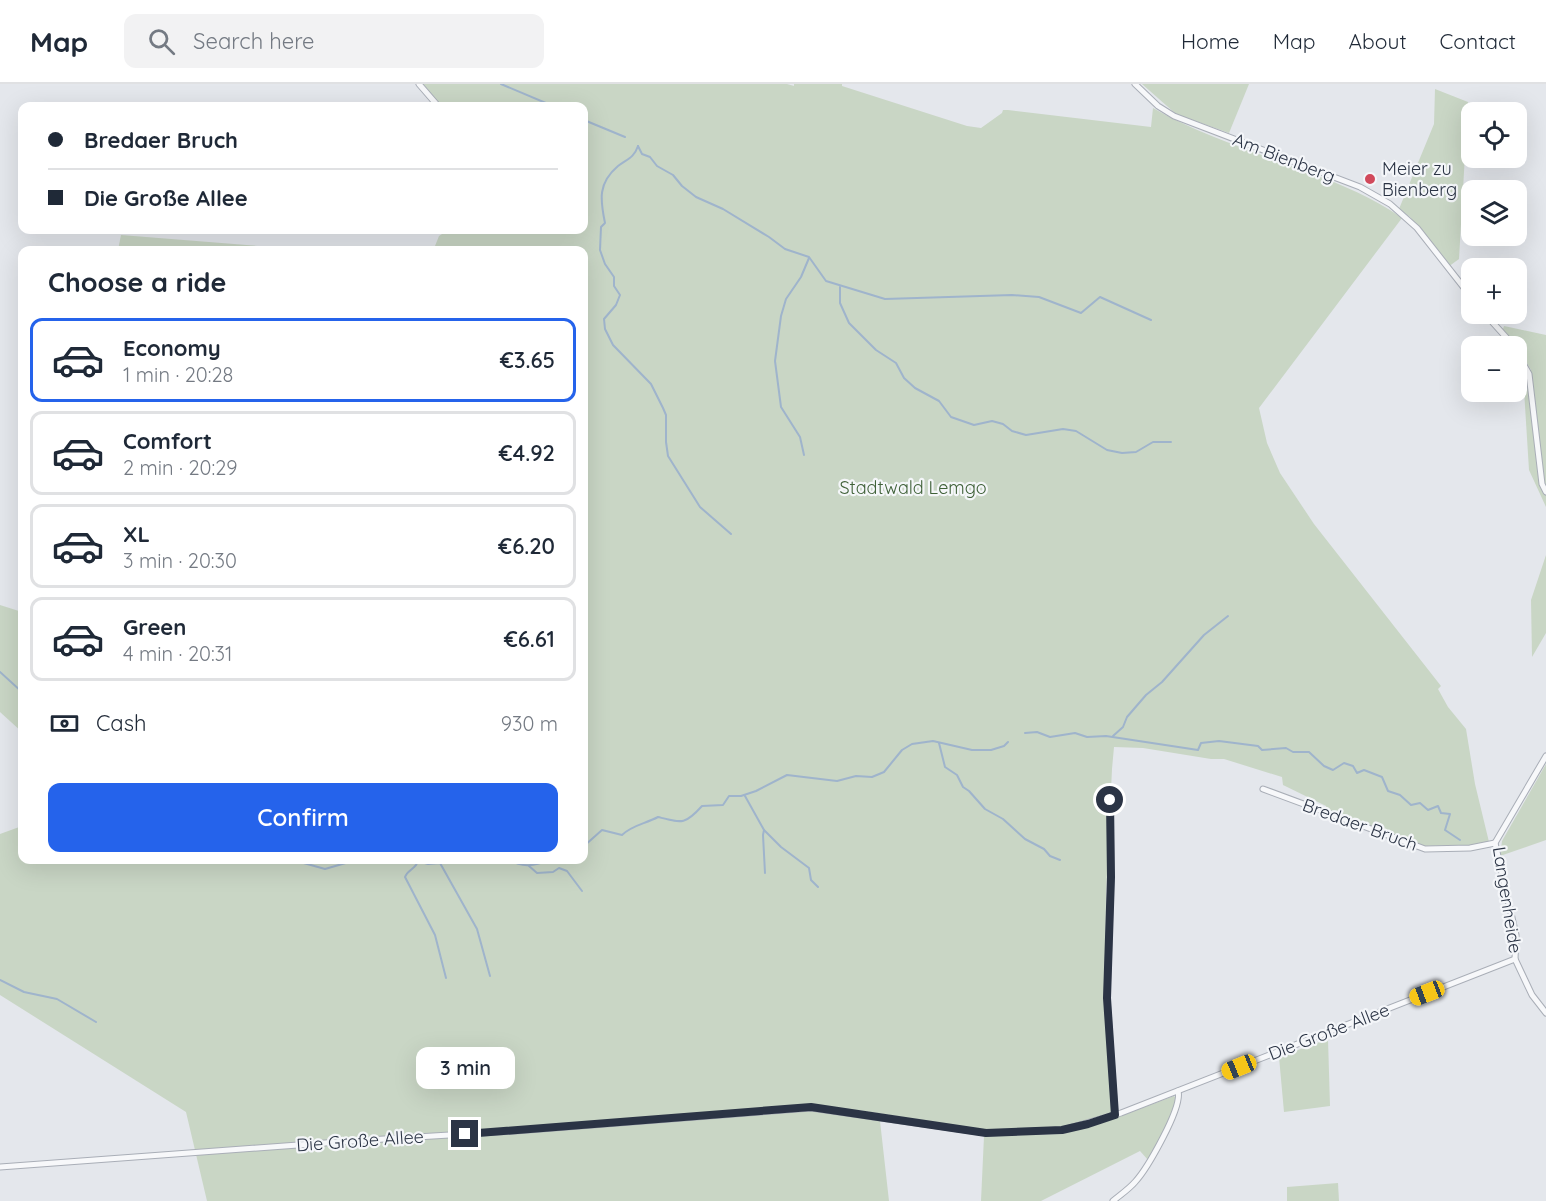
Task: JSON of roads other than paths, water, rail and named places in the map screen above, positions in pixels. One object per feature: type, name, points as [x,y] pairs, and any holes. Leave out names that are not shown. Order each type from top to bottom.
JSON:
[{"type":"street","points":[[419,84],[435,102]]},
{"type":"street","name":"Am Bienberg","points":[[1135,84],[1158,106],[1174,116],[1360,187],[1389,204],[1417,228],[1461,284]]},
{"type":"street","points":[[1494,324],[1505,336]]},
{"type":"street","points":[[1527,370],[1542,484],[1546,492]]},
{"type":"street","name":"Langenheide","points":[[1546,756],[1495,843],[1516,935],[1515,959],[1532,995],[1546,1013]]},
{"type":"street","name":"Bredaer Bruch","points":[[1263,789],[1425,849],[1470,848],[1495,843]]},
{"type":"street","points":[[1110,800],[1111,877],[1107,998],[1115,1115]]},
{"type":"street","name":"Die Große Allee","points":[[0,1167],[507,1132],[811,1107],[986,1133],[1062,1130],[1088,1124],[1179,1091],[1515,959]]},
{"type":"street","points":[[1113,1201],[1135,1182],[1150,1161],[1172,1119],[1180,1097],[1179,1091]]},
{"type":"waterway","points":[[501,84],[544,102]]},
{"type":"waterway","points":[[588,122],[625,137]]},
{"type":"waterway","points":[[638,146],[642,154],[650,157],[657,166],[673,175],[696,197],[723,209],[785,249],[809,257],[826,281],[885,299],[1012,295],[1039,297],[1081,313],[1100,297],[1151,320]]},
{"type":"waterway","points":[[638,146],[632,156],[611,172],[602,192],[605,223],[601,227],[600,250],[605,264],[614,277],[614,286],[620,295],[616,305],[604,319],[605,329],[613,345],[651,384],[663,408],[666,415],[668,456],[700,507],[731,534]]},
{"type":"waterway","points":[[804,455],[800,437],[781,407],[775,361],[781,316],[786,299],[801,277],[809,258]]},
{"type":"waterway","points":[[840,287],[840,303],[849,323],[876,350],[896,363],[904,378],[915,388],[939,401],[951,417],[974,425],[992,421],[1026,435],[1063,429],[1076,431],[1107,450],[1122,453],[1136,452],[1153,442],[1171,442]]},
{"type":"waterway","points":[[1113,736],[1123,727],[1127,717],[1146,695],[1162,682],[1204,635],[1228,616]]},
{"type":"waterway","points":[[0,672],[18,688]]},
{"type":"waterway","points":[[1025,733],[1037,732],[1050,737],[1075,733],[1087,737],[1106,736],[1198,750],[1201,743],[1219,741],[1258,746],[1262,750],[1286,748],[1293,752],[1309,752],[1324,766],[1333,770],[1344,763],[1353,766],[1357,773],[1364,770],[1382,777],[1388,791],[1400,795],[1411,805],[1420,803],[1428,810],[1438,806],[1441,813],[1450,814],[1445,830],[1460,840]]},
{"type":"waterway","points":[[588,842],[602,830],[622,835],[658,817],[683,821],[691,817],[702,806],[723,805],[729,796],[741,796],[756,791],[787,775],[837,781],[856,776],[872,777],[884,772],[902,750],[912,744],[933,741],[972,750],[991,750],[1004,746],[1008,742]]},
{"type":"waterway","points":[[939,743],[945,767],[957,775],[963,787],[985,809],[1003,819],[1025,839],[1060,860]]},
{"type":"waterway","points":[[745,796],[764,830],[781,847],[809,868],[811,880],[818,887]]},
{"type":"waterway","points":[[764,830],[765,873]]},
{"type":"waterway","points":[[307,864],[325,869],[342,864]]},
{"type":"waterway","points":[[417,864],[405,877],[435,935],[446,978]]},
{"type":"waterway","points":[[441,864],[477,929],[490,976]]},
{"type":"waterway","points":[[519,864],[538,864]]},
{"type":"waterway","points":[[529,866],[537,873],[553,872],[559,868],[567,871],[582,891]]},
{"type":"waterway","points":[[0,980],[24,992],[57,999],[96,1022]]},
{"type":"place","name":"Meier zu Bienberg","points":[[1370,179]]},
{"type":"park label","name":"Stadtwald Lemgo","points":[[913,488]]}]
